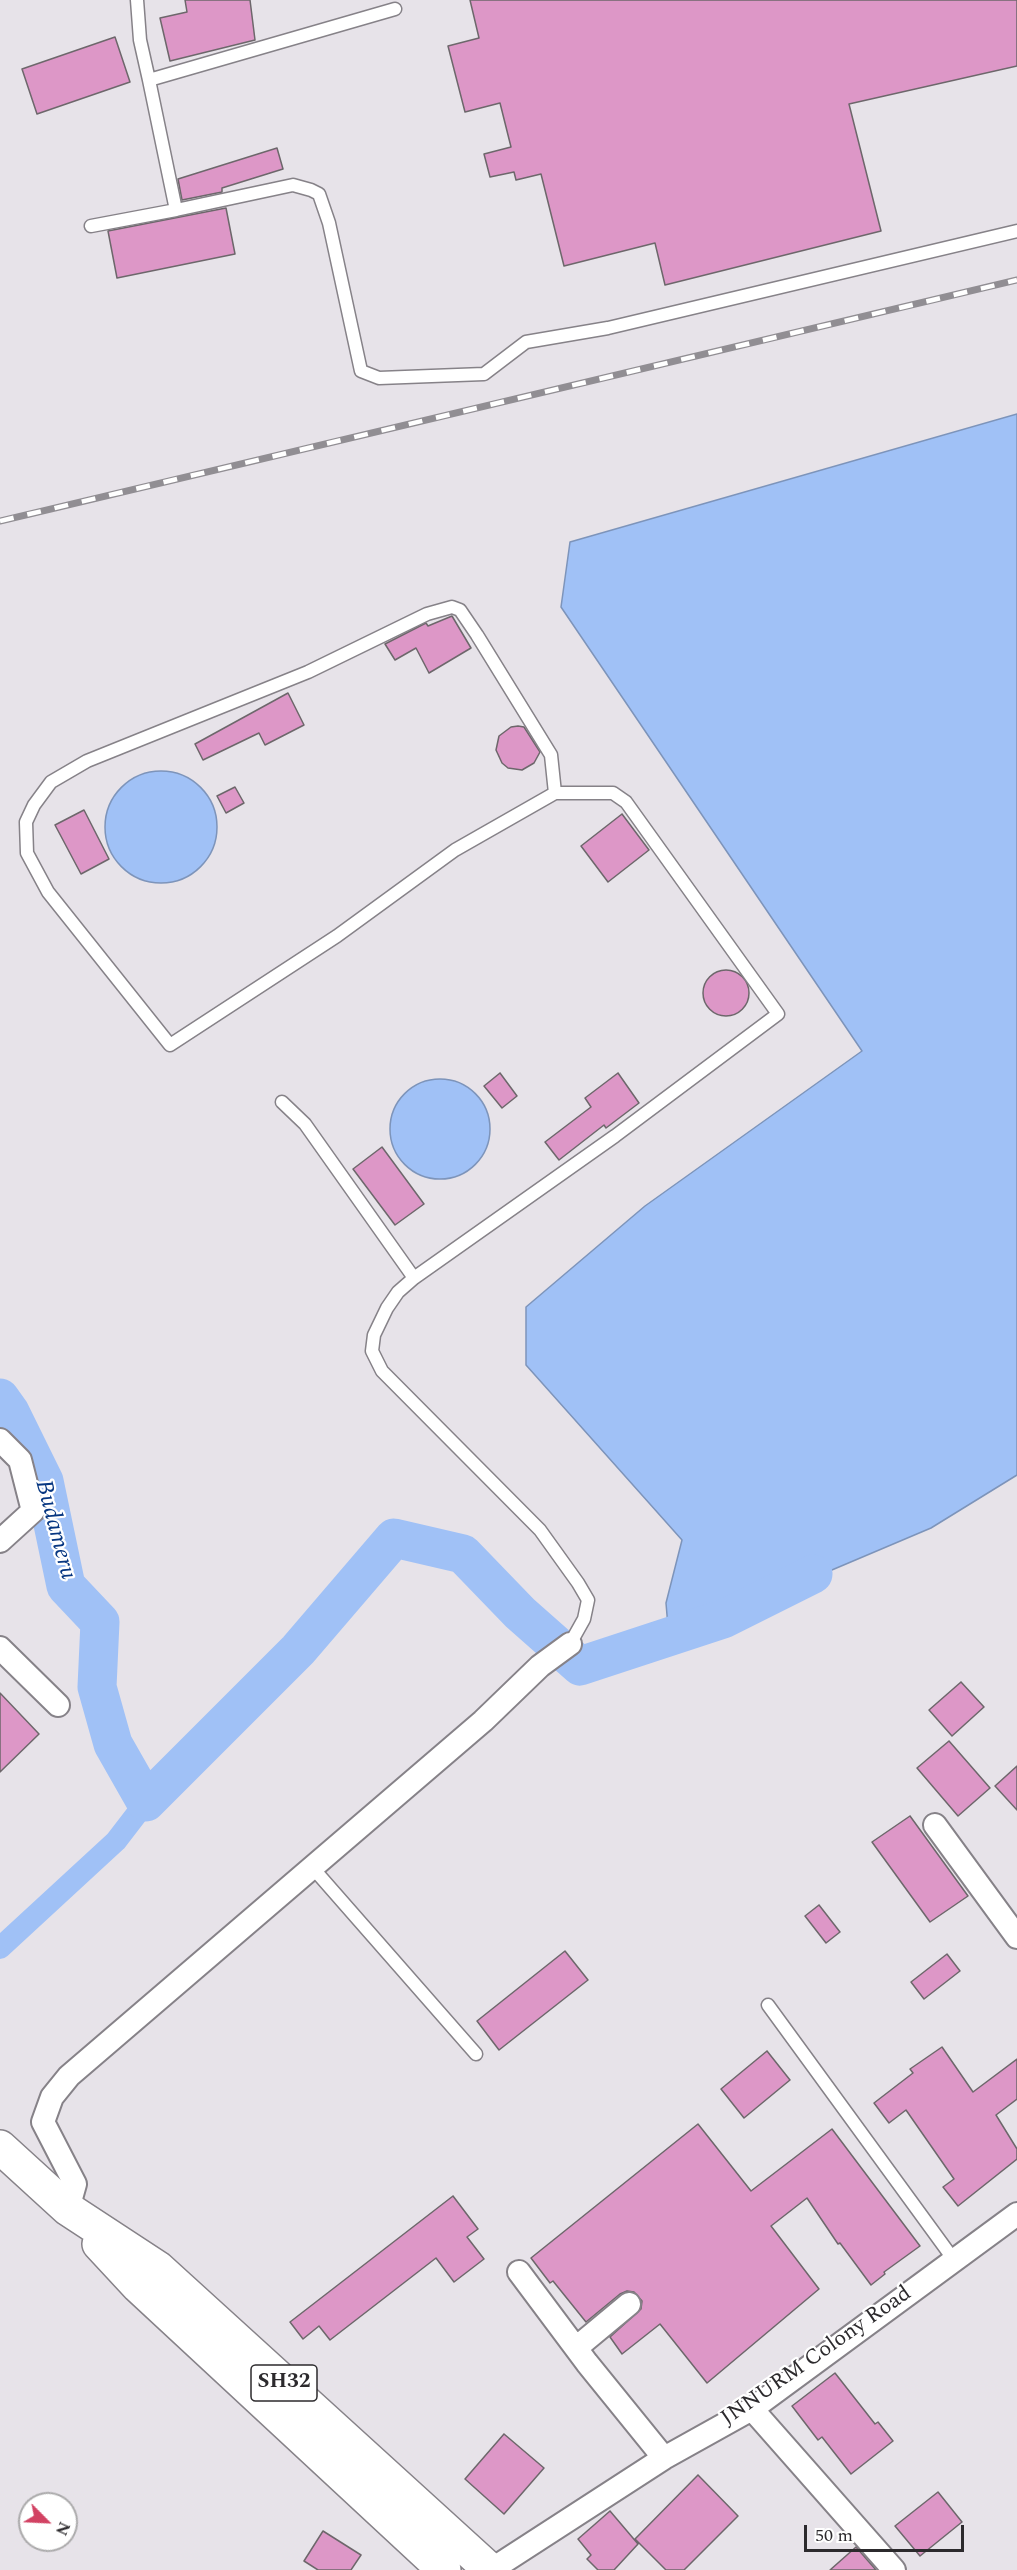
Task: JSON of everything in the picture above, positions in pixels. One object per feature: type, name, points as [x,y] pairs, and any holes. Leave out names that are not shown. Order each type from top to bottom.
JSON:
[{"type":"main road","name":"SH32","points":[[0,2147],[68,2209],[138,2286],[444,2570]]},
{"type":"main road","name":"SH32","points":[[68,2209],[158,2268],[490,2570]]},
{"type":"street","points":[[0,1440],[20,1460],[33,1511],[0,1541]]},
{"type":"street","points":[[68,2209],[75,2184],[43,2122],[52,2097],[69,2076],[483,1721],[540,1666],[570,1644]]},
{"type":"street","points":[[0,1648],[58,1705]]},
{"type":"street","points":[[934,1825],[1017,1937]]},
{"type":"street","name":"JNNURM Colony Road","points":[[490,2570],[664,2458],[752,2409],[1017,2214]]},
{"type":"street","points":[[519,2272],[664,2458]]},
{"type":"street","points":[[576,2348],[629,2304]]},
{"type":"street","points":[[752,2409],[894,2570]]},
{"type":"lane","points":[[137,0],[140,40],[176,210]]},
{"type":"lane","points":[[149,80],[395,9]]},
{"type":"lane","points":[[91,226],[293,185],[319,194],[330,223],[361,371],[379,378],[484,375],[526,342],[608,328],[1017,231]]},
{"type":"lane","points":[[555,794],[551,755],[477,635],[460,610],[452,607],[427,614],[308,672],[87,761],[51,782],[34,805],[26,822],[27,853],[48,892],[170,1045],[337,936],[455,850],[555,794],[613,793],[626,802],[778,1014],[615,1136],[414,1278],[398,1292],[387,1308],[374,1335],[372,1351],[382,1371],[540,1530],[578,1583],[588,1600],[584,1619],[570,1644]]},
{"type":"lane","points":[[282,1102],[305,1124],[414,1278]]},
{"type":"lane","points":[[312,1867],[476,2054]]},
{"type":"lane","points":[[768,2005],[954,2260]]},
{"type":"water","points":[[1017,414],[1017,1475],[931,1528],[669,1639],[666,1603],[682,1540],[526,1365],[526,1307],[645,1206],[862,1051],[561,607],[570,542]]},
{"type":"water","points":[[161,771],[182,776],[200,788],[212,806],[217,827],[212,848],[200,866],[182,878],[161,883],[140,878],[122,866],[110,848],[105,827],[110,806],[122,788],[140,776]]},
{"type":"water","points":[[440,1079],[459,1082],[476,1093],[487,1110],[490,1129],[487,1148],[476,1165],[459,1176],[440,1179],[421,1176],[404,1165],[393,1148],[390,1129],[393,1110],[404,1093],[421,1082]]},
{"type":"building","points":[[185,0],[250,0],[255,40],[170,61],[160,18],[187,12]]},
{"type":"building","points":[[470,0],[1017,0],[1017,66],[849,104],[881,231],[665,285],[655,243],[564,266],[541,174],[516,180],[514,172],[490,177],[484,154],[511,147],[500,103],[465,112],[448,46],[479,38]]},
{"type":"building","points":[[115,37],[130,82],[37,114],[22,69]]},
{"type":"building","points":[[277,148],[283,169],[222,188],[222,192],[182,200],[178,179]]},
{"type":"building","points":[[226,208],[235,254],[117,278],[108,231]]},
{"type":"building","points":[[452,616],[471,648],[429,673],[416,648],[395,660],[385,644],[426,623],[428,626]]},
{"type":"building","points":[[288,693],[304,725],[265,745],[259,733],[203,760],[195,744]]},
{"type":"building","points":[[511,727],[524,727],[540,752],[534,763],[522,770],[508,768],[502,763],[496,750],[499,736]]},
{"type":"building","points":[[235,787],[244,803],[226,813],[217,796]]},
{"type":"building","points":[[84,810],[109,859],[81,874],[55,825]]},
{"type":"building","points":[[622,814],[649,850],[608,882],[581,846]]},
{"type":"building","points":[[726,970],[742,977],[749,993],[742,1009],[726,1016],[710,1009],[703,993],[710,977]]},
{"type":"building","points":[[500,1073],[517,1096],[502,1108],[484,1086]]},
{"type":"building","points":[[618,1073],[639,1103],[606,1128],[604,1125],[559,1160],[545,1142],[591,1107],[585,1098]]},
{"type":"building","points":[[382,1147],[424,1204],[395,1225],[353,1169]]},
{"type":"building","points":[[961,1682],[984,1707],[952,1736],[929,1710]]},
{"type":"building","points":[[0,1693],[39,1734],[0,1772]]},
{"type":"building","points":[[949,1741],[990,1788],[958,1816],[917,1768]]},
{"type":"building","points":[[1017,1766],[1017,1810],[995,1786]]},
{"type":"building","points":[[910,1816],[968,1896],[930,1922],[872,1842]]},
{"type":"building","points":[[819,1905],[840,1932],[826,1943],[805,1916]]},
{"type":"building","points":[[565,1951],[588,1980],[499,2050],[477,2021]]},
{"type":"building","points":[[947,1954],[960,1971],[924,1999],[911,1982]]},
{"type":"building","points":[[942,2047],[973,2092],[1017,2059],[1017,2099],[996,2115],[1017,2149],[1017,2159],[958,2206],[943,2187],[954,2179],[906,2110],[889,2123],[874,2103],[913,2073],[910,2069]]},
{"type":"building","points":[[767,2051],[790,2080],[744,2118],[721,2089]]},
{"type":"building","points":[[698,2124],[751,2191],[832,2129],[920,2246],[884,2272],[885,2274],[871,2285],[840,2243],[838,2244],[807,2198],[771,2226],[819,2289],[707,2383],[660,2324],[622,2354],[610,2337],[641,2309],[642,2301],[634,2292],[627,2291],[620,2294],[586,2322],[553,2281],[550,2283],[531,2258]]},
{"type":"building","points":[[453,2196],[478,2229],[467,2237],[484,2259],[454,2282],[436,2258],[330,2340],[319,2326],[303,2339],[290,2322]]},
{"type":"building","points":[[835,2373],[875,2424],[878,2422],[893,2441],[851,2474],[822,2437],[818,2440],[792,2406]]},
{"type":"building","points":[[504,2434],[544,2468],[504,2514],[465,2479]]},
{"type":"building","points":[[698,2475],[738,2516],[684,2570],[666,2570],[635,2539]]},
{"type":"building","points":[[938,2492],[962,2522],[920,2556],[895,2526]]},
{"type":"building","points":[[610,2511],[638,2544],[614,2570],[598,2570],[587,2559],[591,2555],[578,2539]]},
{"type":"building","points":[[323,2531],[361,2555],[351,2570],[318,2570],[304,2561]]},
{"type":"building","points":[[856,2547],[876,2570],[830,2570]]},
{"type":"waterway","points":[[0,1398],[10,1412],[44,1481],[66,1586],[100,1622],[97,1687],[113,1744],[146,1802],[298,1650],[394,1538],[463,1554],[520,1613],[580,1666],[723,1619],[813,1574]]},
{"type":"waterway","name":"Budameru","points":[[0,1948],[116,1841],[146,1802]]},
{"type":"railway","points":[[0,521],[1017,280]]}]
